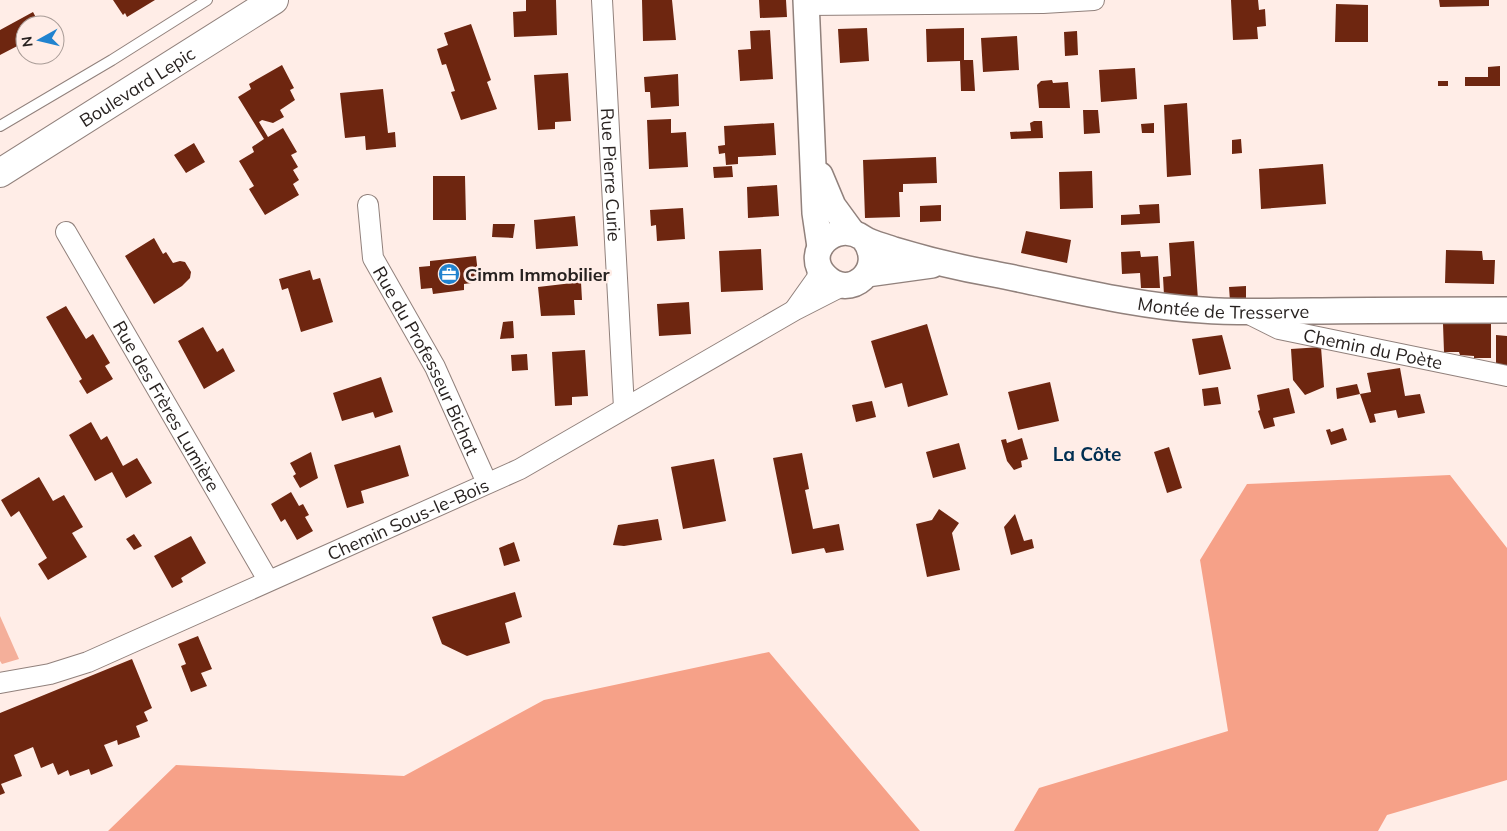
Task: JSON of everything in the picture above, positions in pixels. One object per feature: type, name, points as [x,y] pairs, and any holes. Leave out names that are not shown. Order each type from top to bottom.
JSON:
[{"type":"main road","name":"Boulevard Lepic","points":[[0,173],[274,0]]},
{"type":"street","name":"Rue Pierre Curie","points":[[602,0],[624,408]]},
{"type":"street","points":[[944,264],[867,274],[853,284],[844,285],[833,282],[824,276],[815,213],[815,159],[806,3],[1043,3],[1094,0]]},
{"type":"street","points":[[815,159],[833,206],[870,247],[872,256],[867,274]]},
{"type":"street","name":"Rue du Professeur Bichat","points":[[368,205],[374,258],[435,367],[487,484]]},
{"type":"street","name":"Rue des Frères Lumière","points":[[66,232],[268,580]]},
{"type":"street","points":[[820,256],[828,237],[839,232],[858,235],[944,264]]},
{"type":"street","name":"Chemin Sous-le-Bois","points":[[795,310],[817,278],[820,256]]},
{"type":"street","name":"Montée de Tresserve","points":[[944,264],[1168,306],[1201,310],[1507,310]]},
{"type":"street","name":"Chemin Sous-le-Bois","points":[[0,683],[50,674],[88,662],[520,469],[795,310],[844,285]]},
{"type":"street","name":"Chemin du Poète","points":[[1242,311],[1279,329],[1507,376]]},
{"type":"lane","name":"Boulevard Lepic","points":[[0,126],[112,60],[207,0]]},
{"type":"shaded area","points":[[1450,475],[1507,548],[1507,780],[1387,815],[1378,831],[1014,831],[1039,788],[1228,731],[1200,560],[1247,484]]},
{"type":"shaded area","points":[[0,616],[19,659],[2,664],[0,661]]},
{"type":"shaded area","points":[[769,652],[920,831],[108,831],[176,765],[404,776],[544,700]]},
{"type":"building","points":[[113,0],[155,0],[127,17],[125,13],[123,15]]},
{"type":"building","points":[[526,0],[556,0],[557,35],[514,37],[513,12],[526,11]]},
{"type":"building","points":[[642,0],[672,0],[676,40],[643,41]]},
{"type":"building","points":[[759,0],[786,0],[787,17],[760,18]]},
{"type":"building","points":[[1231,0],[1258,0],[1259,10],[1265,9],[1266,26],[1257,27],[1258,39],[1233,40]]},
{"type":"building","points":[[1439,0],[1489,0],[1489,6],[1440,7]]},
{"type":"building","points":[[1336,4],[1368,5],[1368,42],[1335,42]]},
{"type":"building","points":[[15,22],[15,47],[0,55],[0,30]]},
{"type":"building","points":[[471,24],[491,80],[487,82],[497,109],[461,120],[451,92],[455,91],[446,64],[442,65],[437,49],[448,45],[444,33]]},
{"type":"building","points":[[867,28],[869,61],[840,63],[838,29]]},
{"type":"building","points":[[964,28],[964,60],[973,60],[975,91],[961,91],[960,61],[927,62],[926,29]]},
{"type":"building","points":[[770,30],[773,79],[740,81],[738,50],[751,49],[750,31]]},
{"type":"building","points":[[1077,31],[1078,55],[1065,56],[1064,32]]},
{"type":"building","points":[[1017,36],[1019,70],[983,72],[981,38]]},
{"type":"building","points":[[282,65],[294,88],[290,90],[295,100],[280,110],[284,117],[273,123],[262,120],[259,122],[268,137],[283,128],[297,152],[291,155],[298,167],[293,170],[299,180],[293,184],[299,195],[265,215],[249,189],[254,186],[239,161],[254,152],[252,147],[264,139],[238,97],[251,89],[249,84]]},
{"type":"building","points":[[1500,66],[1500,86],[1465,86],[1465,77],[1488,77],[1488,67]]},
{"type":"building","points":[[1135,68],[1137,99],[1101,102],[1099,70]]},
{"type":"building","points":[[568,73],[571,121],[555,122],[555,129],[538,130],[534,75]]},
{"type":"building","points":[[678,74],[679,106],[651,108],[650,92],[645,92],[644,77]]},
{"type":"building","points":[[1052,80],[1053,83],[1068,82],[1070,108],[1039,108],[1037,85],[1041,81]]},
{"type":"building","points":[[1438,81],[1448,81],[1448,86],[1438,86]]},
{"type":"building","points":[[383,89],[388,133],[395,132],[396,147],[366,150],[365,136],[345,138],[340,93]]},
{"type":"building","points":[[1187,103],[1191,175],[1167,177],[1164,105]]},
{"type":"building","points":[[1083,110],[1098,110],[1100,133],[1084,134]]},
{"type":"building","points":[[671,119],[671,133],[686,132],[688,167],[649,169],[647,120]]},
{"type":"building","points":[[1042,121],[1043,138],[1011,139],[1010,132],[1031,131],[1030,123]]},
{"type":"building","points":[[774,123],[776,155],[738,157],[738,164],[726,165],[725,153],[719,154],[718,146],[725,145],[724,126]]},
{"type":"building","points":[[1154,123],[1154,133],[1142,133],[1141,124]]},
{"type":"building","points":[[1241,139],[1242,153],[1232,154],[1232,140]]},
{"type":"building","points":[[194,143],[205,162],[186,173],[174,155]]},
{"type":"building","points":[[936,157],[937,183],[903,184],[903,192],[899,192],[900,217],[865,218],[863,160]]},
{"type":"building","points":[[1323,164],[1326,204],[1261,209],[1259,169]]},
{"type":"building","points":[[732,166],[733,177],[714,178],[713,167]]},
{"type":"building","points":[[1092,171],[1093,208],[1060,209],[1059,172]]},
{"type":"building","points":[[433,176],[465,176],[466,220],[433,220]]},
{"type":"building","points":[[777,185],[779,216],[748,218],[747,187]]},
{"type":"building","points":[[1159,204],[1160,223],[1121,225],[1121,215],[1140,214],[1139,205]]},
{"type":"building","points":[[941,205],[941,221],[920,222],[920,206]]},
{"type":"building","points":[[683,208],[685,239],[657,241],[656,225],[651,226],[650,210]]},
{"type":"building","points":[[575,216],[578,246],[536,249],[534,220]]},
{"type":"building","points":[[493,224],[515,224],[513,238],[492,237]]},
{"type":"building","points":[[1026,231],[1071,240],[1067,263],[1021,253]]},
{"type":"building","points":[[154,238],[163,254],[166,252],[173,263],[185,262],[191,272],[190,278],[182,286],[154,304],[125,256]]},
{"type":"building","points":[[1194,241],[1198,300],[1164,295],[1163,277],[1171,276],[1169,243]]},
{"type":"building","points":[[761,249],[763,290],[721,292],[719,251]]},
{"type":"building","points":[[1446,250],[1482,251],[1483,260],[1495,260],[1494,284],[1445,283]]},
{"type":"building","points":[[1140,251],[1141,257],[1158,256],[1160,288],[1141,288],[1140,273],[1122,274],[1121,252]]},
{"type":"building","points":[[476,256],[479,282],[464,284],[464,290],[433,294],[432,288],[421,289],[419,267],[430,266],[430,261]]},
{"type":"building","points":[[310,270],[313,280],[320,278],[333,322],[301,332],[288,288],[282,290],[279,279]]},
{"type":"building","points":[[581,282],[582,300],[574,300],[575,315],[541,316],[538,287]]},
{"type":"building","points":[[1246,286],[1246,301],[1230,301],[1229,287]]},
{"type":"building","points":[[689,302],[691,334],[659,336],[657,304]]},
{"type":"building","points":[[66,306],[86,339],[93,334],[110,363],[105,366],[113,379],[87,394],[79,381],[82,379],[46,317]]},
{"type":"building","points":[[513,321],[514,338],[500,339],[503,322]]},
{"type":"building","points":[[927,324],[948,395],[908,407],[902,383],[885,388],[871,341]]},
{"type":"building","points":[[1443,324],[1491,324],[1491,358],[1474,358],[1474,356],[1460,355],[1459,352],[1444,352]]},
{"type":"building","points":[[203,327],[217,352],[223,348],[235,371],[204,389],[178,341]]},
{"type":"building","points":[[1222,335],[1231,369],[1199,375],[1192,339]]},
{"type":"building","points":[[1496,335],[1507,336],[1507,367],[1496,365]]},
{"type":"building","points":[[1321,347],[1324,387],[1305,395],[1293,380],[1291,349]]},
{"type":"building","points":[[585,350],[588,396],[572,397],[572,405],[555,406],[552,352]]},
{"type":"building","points":[[527,354],[528,370],[512,371],[511,355]]},
{"type":"building","points":[[1400,368],[1405,396],[1420,394],[1425,413],[1398,418],[1396,410],[1374,414],[1376,422],[1370,423],[1360,394],[1371,392],[1367,373]]},
{"type":"building","points":[[381,377],[393,412],[375,418],[373,412],[342,421],[333,393]]},
{"type":"building","points":[[1050,382],[1059,421],[1018,430],[1008,392]]},
{"type":"building","points":[[1357,384],[1360,394],[1337,399],[1336,388]]},
{"type":"building","points":[[1218,387],[1221,404],[1204,406],[1202,389]]},
{"type":"building","points":[[1289,388],[1295,413],[1273,418],[1275,426],[1264,429],[1258,411],[1260,410],[1257,395]]},
{"type":"building","points":[[872,401],[876,417],[856,422],[852,405]]},
{"type":"building","points":[[91,422],[101,440],[107,436],[123,466],[137,458],[152,483],[126,498],[112,472],[95,481],[69,435]]},
{"type":"building","points":[[1343,428],[1347,440],[1331,445],[1326,430],[1330,429],[1331,432]]},
{"type":"building","points":[[1022,438],[1028,459],[1021,461],[1022,467],[1014,470],[1007,461],[1001,440],[1006,439],[1007,443]]},
{"type":"building","points":[[959,443],[966,469],[933,478],[926,452]]},
{"type":"building","points":[[400,445],[409,476],[361,491],[364,503],[347,508],[334,465]]},
{"type":"building","points":[[1169,447],[1182,488],[1167,493],[1154,452]]},
{"type":"building","points":[[311,452],[318,478],[300,488],[293,476],[296,474],[290,463]]},
{"type":"building","points":[[802,453],[809,489],[805,490],[813,529],[839,524],[844,550],[826,553],[824,548],[792,554],[773,458]]},
{"type":"building","points":[[714,459],[726,521],[683,529],[671,467]]},
{"type":"building","points":[[39,477],[53,501],[64,495],[83,527],[72,533],[87,557],[48,580],[38,564],[47,558],[19,511],[11,517],[1,500]]},
{"type":"building","points":[[291,492],[299,506],[303,504],[309,515],[305,517],[313,531],[297,540],[285,519],[281,522],[271,504]]},
{"type":"building","points":[[939,509],[959,523],[952,533],[960,570],[927,577],[916,524],[932,520]]},
{"type":"building","points":[[1015,514],[1024,541],[1032,539],[1034,548],[1011,555],[1004,527]]},
{"type":"building","points":[[658,519],[662,540],[624,546],[613,545],[618,525]]},
{"type":"building","points":[[134,534],[142,546],[134,550],[126,539]]},
{"type":"building","points":[[191,536],[206,563],[181,578],[183,582],[172,588],[154,556]]},
{"type":"building","points":[[514,542],[520,561],[504,566],[499,548]]},
{"type":"building","points":[[515,592],[522,617],[505,623],[510,643],[467,656],[442,644],[432,617]]},
{"type":"building","points":[[198,636],[212,669],[201,673],[207,686],[191,692],[181,666],[186,664],[178,644]]},
{"type":"building","points":[[132,659],[152,708],[144,712],[148,721],[136,726],[140,737],[118,745],[117,740],[104,745],[113,766],[91,775],[89,769],[70,776],[68,770],[58,775],[53,763],[41,768],[33,747],[14,755],[22,776],[1,784],[5,793],[0,795],[0,713]]},
{"type":"place","name":"Cimm Immobilier","points":[[449,274]]},
{"type":"district","name":"La Côte","points":[[1087,454]]}]
